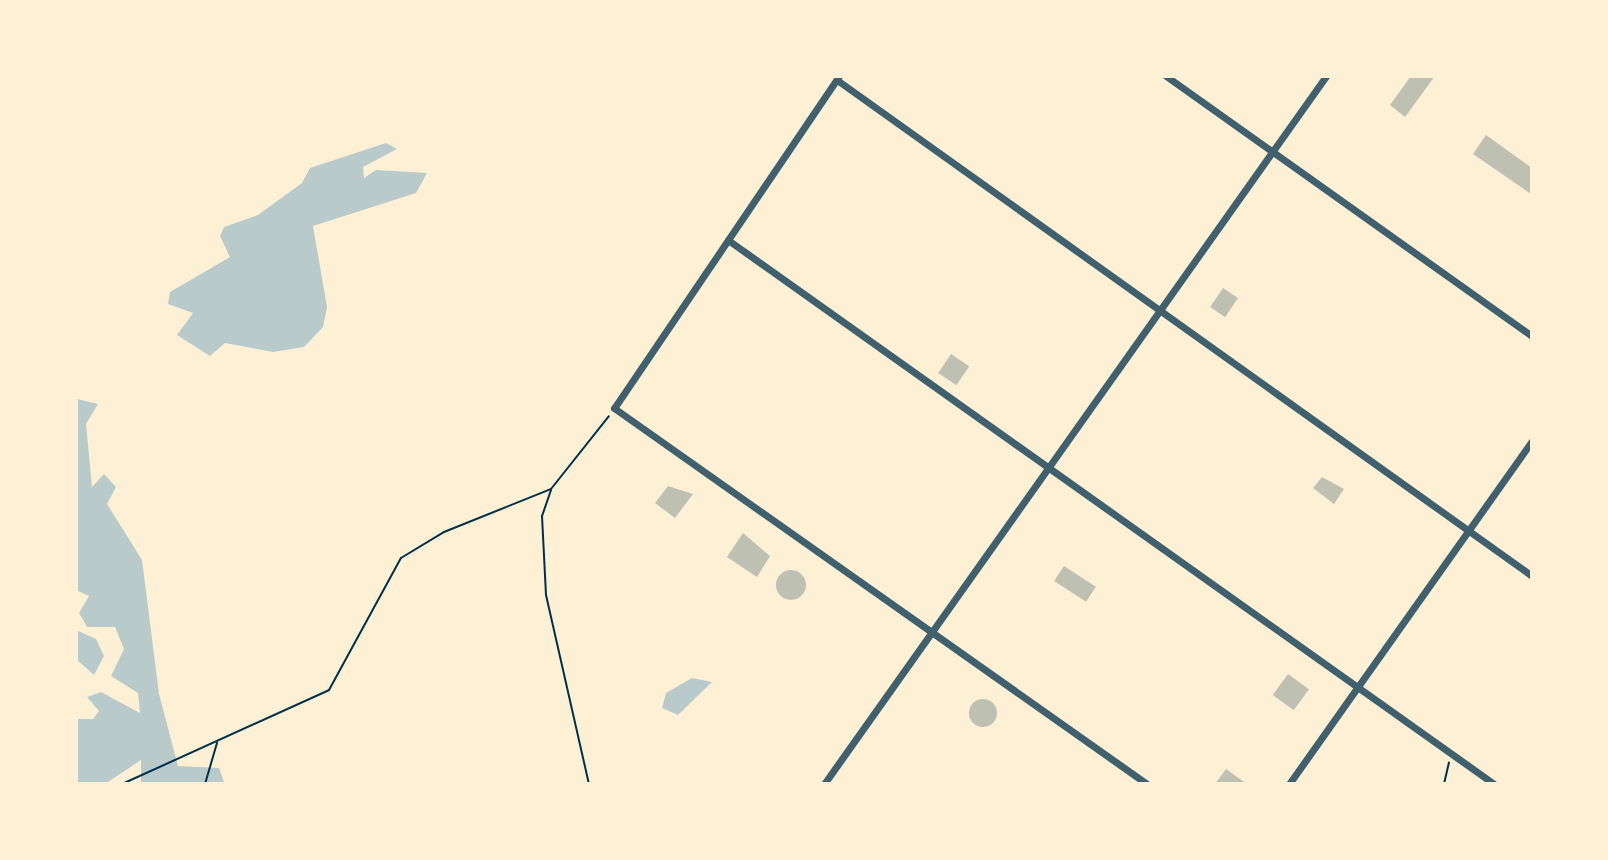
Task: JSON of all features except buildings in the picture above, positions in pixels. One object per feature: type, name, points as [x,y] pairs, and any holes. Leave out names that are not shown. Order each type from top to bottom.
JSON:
[{"type":"street","points":[[1166,76],[1532,336]]},
{"type":"street","points":[[824,784],[1326,76]]},
{"type":"street","points":[[1147,784],[614,408],[838,78],[1532,576]]},
{"type":"street","points":[[728,240],[1494,784]]},
{"type":"street","points":[[1289,784],[1532,441]]},
{"type":"path","points":[[122,784],[133,776],[329,690],[393,569],[414,548],[551,489],[575,468],[614,408]]},
{"type":"path","points":[[551,489],[542,516],[546,595],[589,784]]},
{"type":"path","points":[[205,784],[208,755],[221,739]]},
{"type":"path","points":[[1444,784],[1451,754]]},
{"type":"path","points":[[132,784],[133,776]]},
{"type":"shaded area","points":[[386,143],[397,149],[363,167],[364,178],[376,170],[427,173],[416,193],[313,226],[327,307],[323,327],[304,347],[273,352],[225,343],[210,356],[177,335],[193,313],[168,304],[170,292],[230,257],[220,236],[224,227],[258,215],[302,183],[310,168]]},
{"type":"shaded area","points":[[77,399],[98,404],[86,424],[92,487],[104,474],[116,487],[107,504],[142,560],[159,694],[178,766],[219,768],[224,782],[141,784],[141,760],[105,784],[76,784],[76,719],[93,719],[99,711],[87,697],[101,692],[140,713],[138,693],[111,676],[124,649],[115,627],[87,627],[79,613],[89,596],[76,590]]},
{"type":"shaded area","points":[[76,630],[96,639],[104,656],[94,675],[76,659]]},
{"type":"shaded area","points":[[692,678],[712,682],[678,715],[662,708],[666,693]]}]
